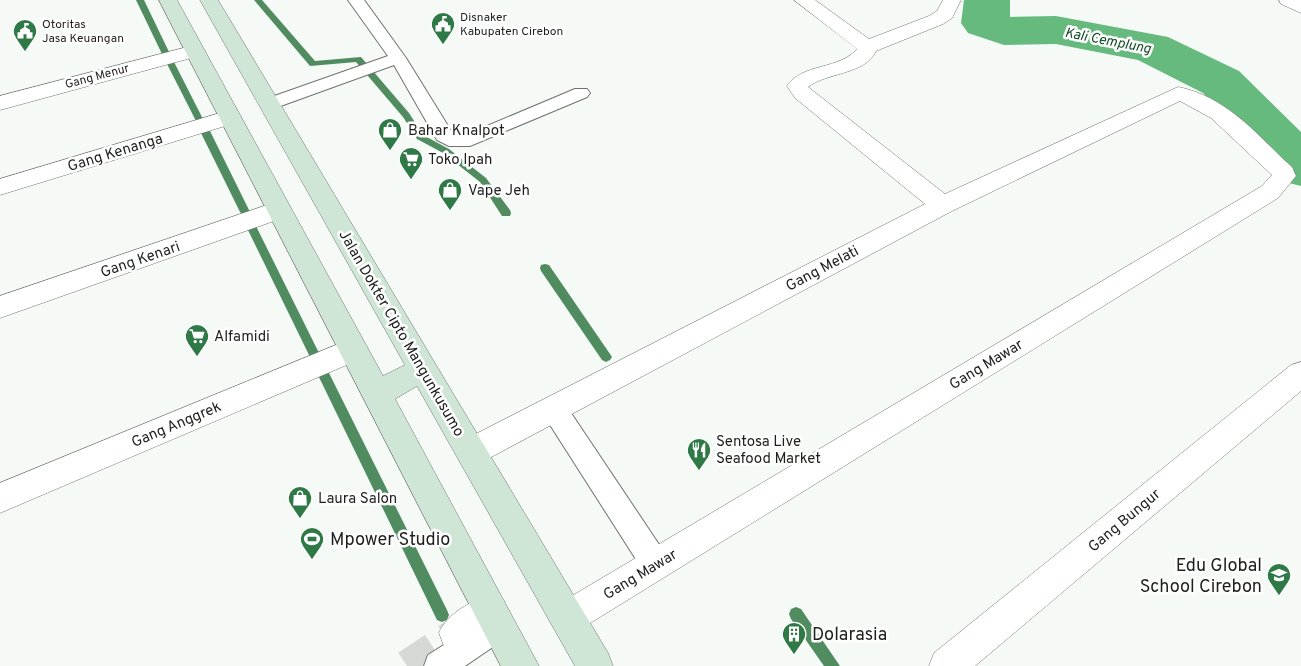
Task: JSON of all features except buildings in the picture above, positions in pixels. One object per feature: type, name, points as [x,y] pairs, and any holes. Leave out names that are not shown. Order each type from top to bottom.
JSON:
[{"type":"main road","points":[[168,0],[520,666]]},
{"type":"main road","name":"Jalan Dokter Cipto Mangunkusumo","points":[[209,0],[595,666]]},
{"type":"main road","points":[[377,394],[423,369]]},
{"type":"street","points":[[803,0],[867,47]]},
{"type":"street","points":[[867,47],[936,20],[945,14],[952,0]]},
{"type":"street","points":[[1288,0],[1301,7]]},
{"type":"street","points":[[867,47],[865,53],[856,60],[804,80],[797,86],[802,93],[943,204]]},
{"type":"street","name":"Gang Menur","points":[[0,103],[195,51]]},
{"type":"street","name":"Gang Melati","points":[[471,452],[943,204],[1178,94]]},
{"type":"street","name":"Gang Mawar","points":[[567,618],[1270,192],[1284,176],[1284,173],[1228,120],[1191,96],[1178,94]]},
{"type":"street","name":"Gang Kenanga","points":[[0,186],[230,117]]},
{"type":"street","name":"Gang Kenari","points":[[0,307],[279,210]]},
{"type":"street","name":"Gang Anggrek","points":[[0,498],[353,350]]},
{"type":"street","name":"Gang Bungur","points":[[947,666],[1301,374]]},
{"type":"street","points":[[457,632],[495,618]]},
{"type":"lane","points":[[356,0],[398,58],[443,136],[449,140],[470,140],[581,93]]},
{"type":"lane","points":[[269,104],[398,58]]},
{"type":"lane","points":[[554,408],[656,565]]},
{"type":"lane","points":[[440,666],[495,618]]},
{"type":"waterway","points":[[140,0],[166,54]]},
{"type":"waterway","points":[[258,0],[313,64],[358,59],[406,115],[420,137],[446,151],[483,180],[506,213]]},
{"type":"waterway","name":"Kali Cemplung","points":[[987,0],[985,23],[1004,31],[1056,30],[1096,39],[1151,47],[1221,82],[1248,108],[1301,167]]},
{"type":"waterway","points":[[170,62],[200,121]]},
{"type":"waterway","points":[[205,131],[245,212]]},
{"type":"waterway","points":[[251,226],[314,354]]},
{"type":"waterway","points":[[545,268],[606,357]]},
{"type":"waterway","points":[[322,371],[442,615]]},
{"type":"waterway","points":[[796,614],[833,666]]},
{"type":"tunnel","points":[[407,666],[457,633]]},
{"type":"place","name":"Disnaker Kabupaten Cirebon","points":[[443,45]]},
{"type":"place","name":"Otoritas Jasa Keuangan","points":[[25,52]]},
{"type":"place","name":"Bahar Knalpot","points":[[390,151]]},
{"type":"place","name":"Toko Ipah","points":[[411,180]]},
{"type":"place","name":"Vape Jeh","points":[[450,211]]},
{"type":"place","name":"Alfamidi","points":[[197,357]]},
{"type":"place","name":"Sentosa Live Seafood Market","points":[[699,471]]},
{"type":"place","name":"Laura Salon","points":[[300,519]]},
{"type":"place","name":"Mpower Studio","points":[[312,560]]},
{"type":"place","name":"Edu Global School Cirebon","points":[[1279,596]]},
{"type":"place","name":"Dolarasia","points":[[794,655]]}]
